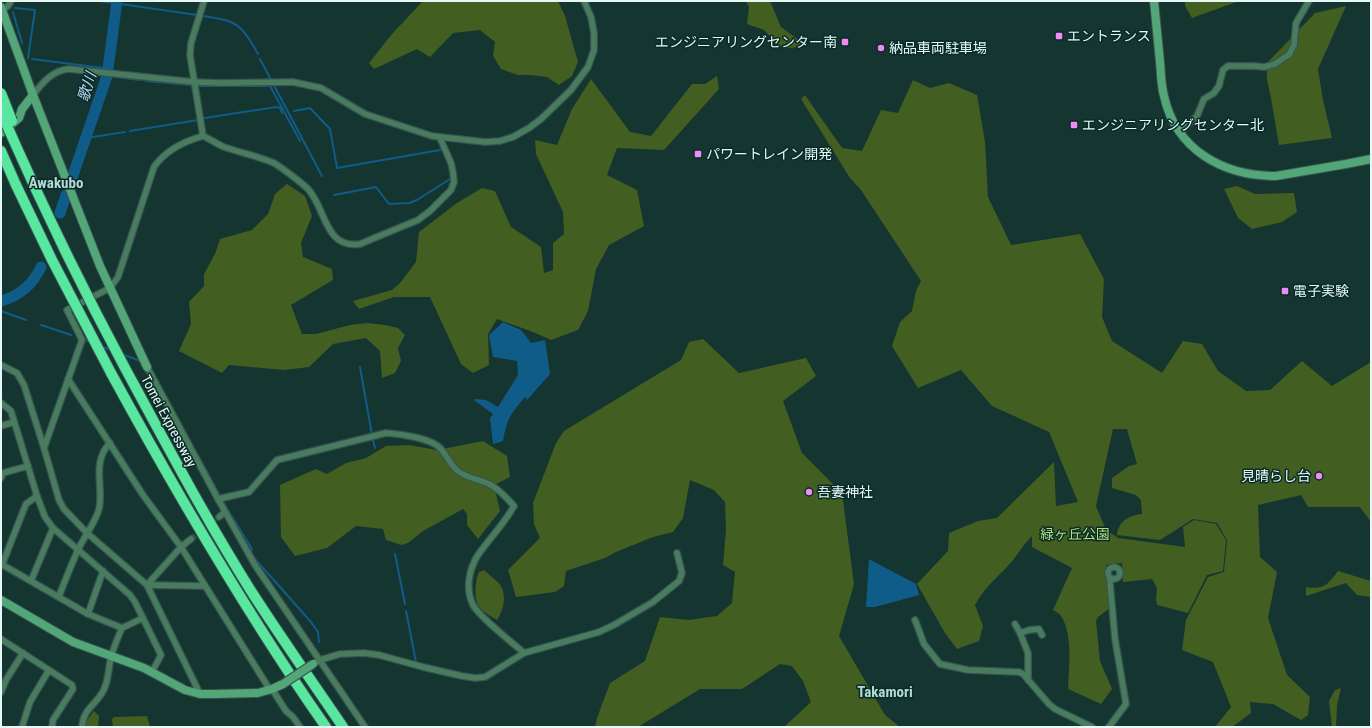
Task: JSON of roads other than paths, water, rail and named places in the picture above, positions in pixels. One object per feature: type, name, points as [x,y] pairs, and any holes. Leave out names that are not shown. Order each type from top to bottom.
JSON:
[{"type":"highway","points":[[1,93],[67,256]]},
{"type":"highway","name":"Tomei Expressway","points":[[1,112],[67,256],[176,463],[257,600],[343,727]]},
{"type":"highway","name":"Tomei Expressway","points":[[1,151],[65,286],[165,472],[242,600],[326,727]]},
{"type":"highway","points":[[1,156],[16,185]]},
{"type":"street","points":[[11,1],[8,6],[2,8],[33,95],[97,259],[147,367],[255,565],[316,662],[365,727]]},
{"type":"street","points":[[203,136],[190,55],[191,43],[204,1]]},
{"type":"street","points":[[1,133],[19,118],[22,109],[43,82],[64,69],[78,69],[194,82],[293,82],[321,88],[365,114],[432,136],[485,142],[500,140],[513,137],[541,119],[571,90],[588,66],[594,50],[594,33],[591,17],[584,1]]},
{"type":"street","points":[[1154,1],[1164,96],[1171,117],[1180,132],[1195,149],[1211,160],[1229,169],[1258,175],[1276,176],[1371,159]]},
{"type":"street","points":[[1180,132],[1197,116],[1204,99],[1214,93],[1219,86],[1223,70],[1228,66],[1264,67],[1275,64],[1289,54],[1294,45],[1296,23],[1309,1]]},
{"type":"street","points":[[44,448],[82,340],[67,310],[110,288],[118,277],[154,167],[159,159],[188,140],[203,136],[223,147],[275,164],[309,190],[330,232],[338,239],[350,245],[360,244],[418,220],[451,190],[454,182],[453,172],[451,163],[440,138]]},
{"type":"street","points":[[1,365],[17,374],[24,385],[59,500],[64,509],[87,533],[147,585],[200,694]]},
{"type":"street","points":[[68,379],[143,495],[181,547],[271,690],[300,727]]},
{"type":"street","points":[[1,403],[11,411],[37,496],[45,517],[53,528],[130,595],[135,602],[161,655],[152,672]]},
{"type":"street","points":[[1,426],[14,422]]},
{"type":"street","points":[[218,499],[249,492],[277,460],[386,434],[402,434],[434,443],[440,447],[457,470],[463,474],[490,484],[502,493],[514,506],[509,516],[478,555],[472,565],[469,578],[469,588],[470,599],[474,606],[487,620],[524,653]]},
{"type":"street","points":[[59,596],[78,549],[95,520],[99,507],[99,472],[103,453],[110,443]]},
{"type":"street","points":[[1,478],[3,474],[28,466]]},
{"type":"street","points":[[37,496],[26,504],[2,564],[88,614],[122,628]]},
{"type":"street","points":[[219,517],[226,512]]},
{"type":"street","points":[[31,581],[53,528]]},
{"type":"street","points":[[147,585],[181,547],[191,540]]},
{"type":"street","points":[[1,600],[74,642],[152,672],[185,690],[200,694],[258,693],[271,690],[316,662],[340,654],[364,653],[379,655],[423,667],[475,678],[490,675],[524,653],[599,632],[653,602],[679,582],[682,573],[677,553]]},
{"type":"street","points":[[88,614],[103,572]]},
{"type":"street","points":[[1109,727],[1126,704],[1115,638],[1110,578]]},
{"type":"street","points":[[147,585],[205,586]]},
{"type":"street","points":[[82,727],[82,719],[102,693],[106,684],[111,656],[122,628],[143,618]]},
{"type":"street","points":[[915,620],[924,644],[940,664],[968,670],[1019,672],[1023,674],[1055,709],[1092,727]]},
{"type":"street","points":[[1015,624],[1028,653],[1028,680]]},
{"type":"street","points":[[1020,633],[1039,629],[1042,635]]},
{"type":"street","points":[[1,639],[72,685],[73,689],[53,720],[52,727]]},
{"type":"street","points":[[1,692],[6,680],[23,653]]},
{"type":"street","points":[[22,727],[30,702],[49,670]]},
{"type":"water","points":[[503,322],[521,330],[531,343],[545,340],[550,374],[527,400],[525,397],[513,413],[506,427],[503,441],[493,444],[490,418],[493,414],[474,400],[486,400],[498,407],[518,375],[517,361],[493,357],[489,335]]},
{"type":"water","points":[[869,559],[916,584],[919,595],[875,607],[866,607]]},
{"type":"waterway","points":[[100,1],[197,15]]},
{"type":"waterway","name":"歌川","points":[[72,178],[107,76],[117,1]]},
{"type":"waterway","points":[[15,8],[35,10],[28,58]]},
{"type":"waterway","points":[[13,12],[22,43]]},
{"type":"waterway","points":[[203,16],[231,22],[237,26],[247,36],[258,54]]},
{"type":"waterway","points":[[32,59],[103,68]]},
{"type":"waterway","points":[[260,59],[322,176]]},
{"type":"waterway","points":[[107,76],[140,80]]},
{"type":"waterway","points":[[146,81],[191,85]]},
{"type":"waterway","points":[[199,86],[270,86],[300,141]]},
{"type":"waterway","points":[[205,118],[276,107],[280,108],[282,113]]},
{"type":"waterway","points":[[294,111],[310,108],[330,129],[337,168],[440,150]]},
{"type":"waterway","points":[[130,131],[198,120]]},
{"type":"waterway","points":[[86,138],[125,132]]},
{"type":"waterway","points":[[334,195],[376,187],[389,204],[409,203],[417,200],[450,179]]},
{"type":"waterway","name":"歌川","points":[[60,213],[66,195]]},
{"type":"waterway","name":"歌川","points":[[1,301],[14,296],[30,284],[41,267]]},
{"type":"waterway","points":[[1,311],[26,320]]},
{"type":"waterway","points":[[41,325],[71,335]]},
{"type":"waterway","points":[[86,340],[91,342]]},
{"type":"waterway","points":[[100,346],[111,350]]},
{"type":"waterway","points":[[121,354],[141,361]]},
{"type":"waterway","points":[[360,367],[372,435]]},
{"type":"waterway","points":[[373,440],[375,448]]},
{"type":"waterway","points":[[199,457],[223,502],[252,549],[250,552],[251,554]]},
{"type":"waterway","points":[[395,554],[405,604]]},
{"type":"waterway","points":[[255,559],[311,622],[318,632],[319,642]]},
{"type":"waterway","points":[[406,611],[416,662]]},
{"type":"tunnel","points":[[191,539],[219,517]]},
{"type":"place","name":"エントランス","points":[[1059,36]]},
{"type":"place","name":"エンジニアリングセンター南","points":[[845,42]]},
{"type":"place","name":"納品車両駐車場","points":[[881,48]]},
{"type":"place","name":"エンジニアリングセンター北","points":[[1074,125]]},
{"type":"place","name":"パワートレイン開発","points":[[698,154]]},
{"type":"place","name":"電子実験","points":[[1285,291]]},
{"type":"place","name":"見晴らし台","points":[[1319,476]]},
{"type":"place","name":"吾妻神社","points":[[809,492]]},
{"type":"district","name":"Awakubo","points":[[56,183]]},
{"type":"district","name":"Takamori","points":[[885,692]]},
{"type":"park label","name":"緑ヶ丘公園","points":[[1075,534]]}]
